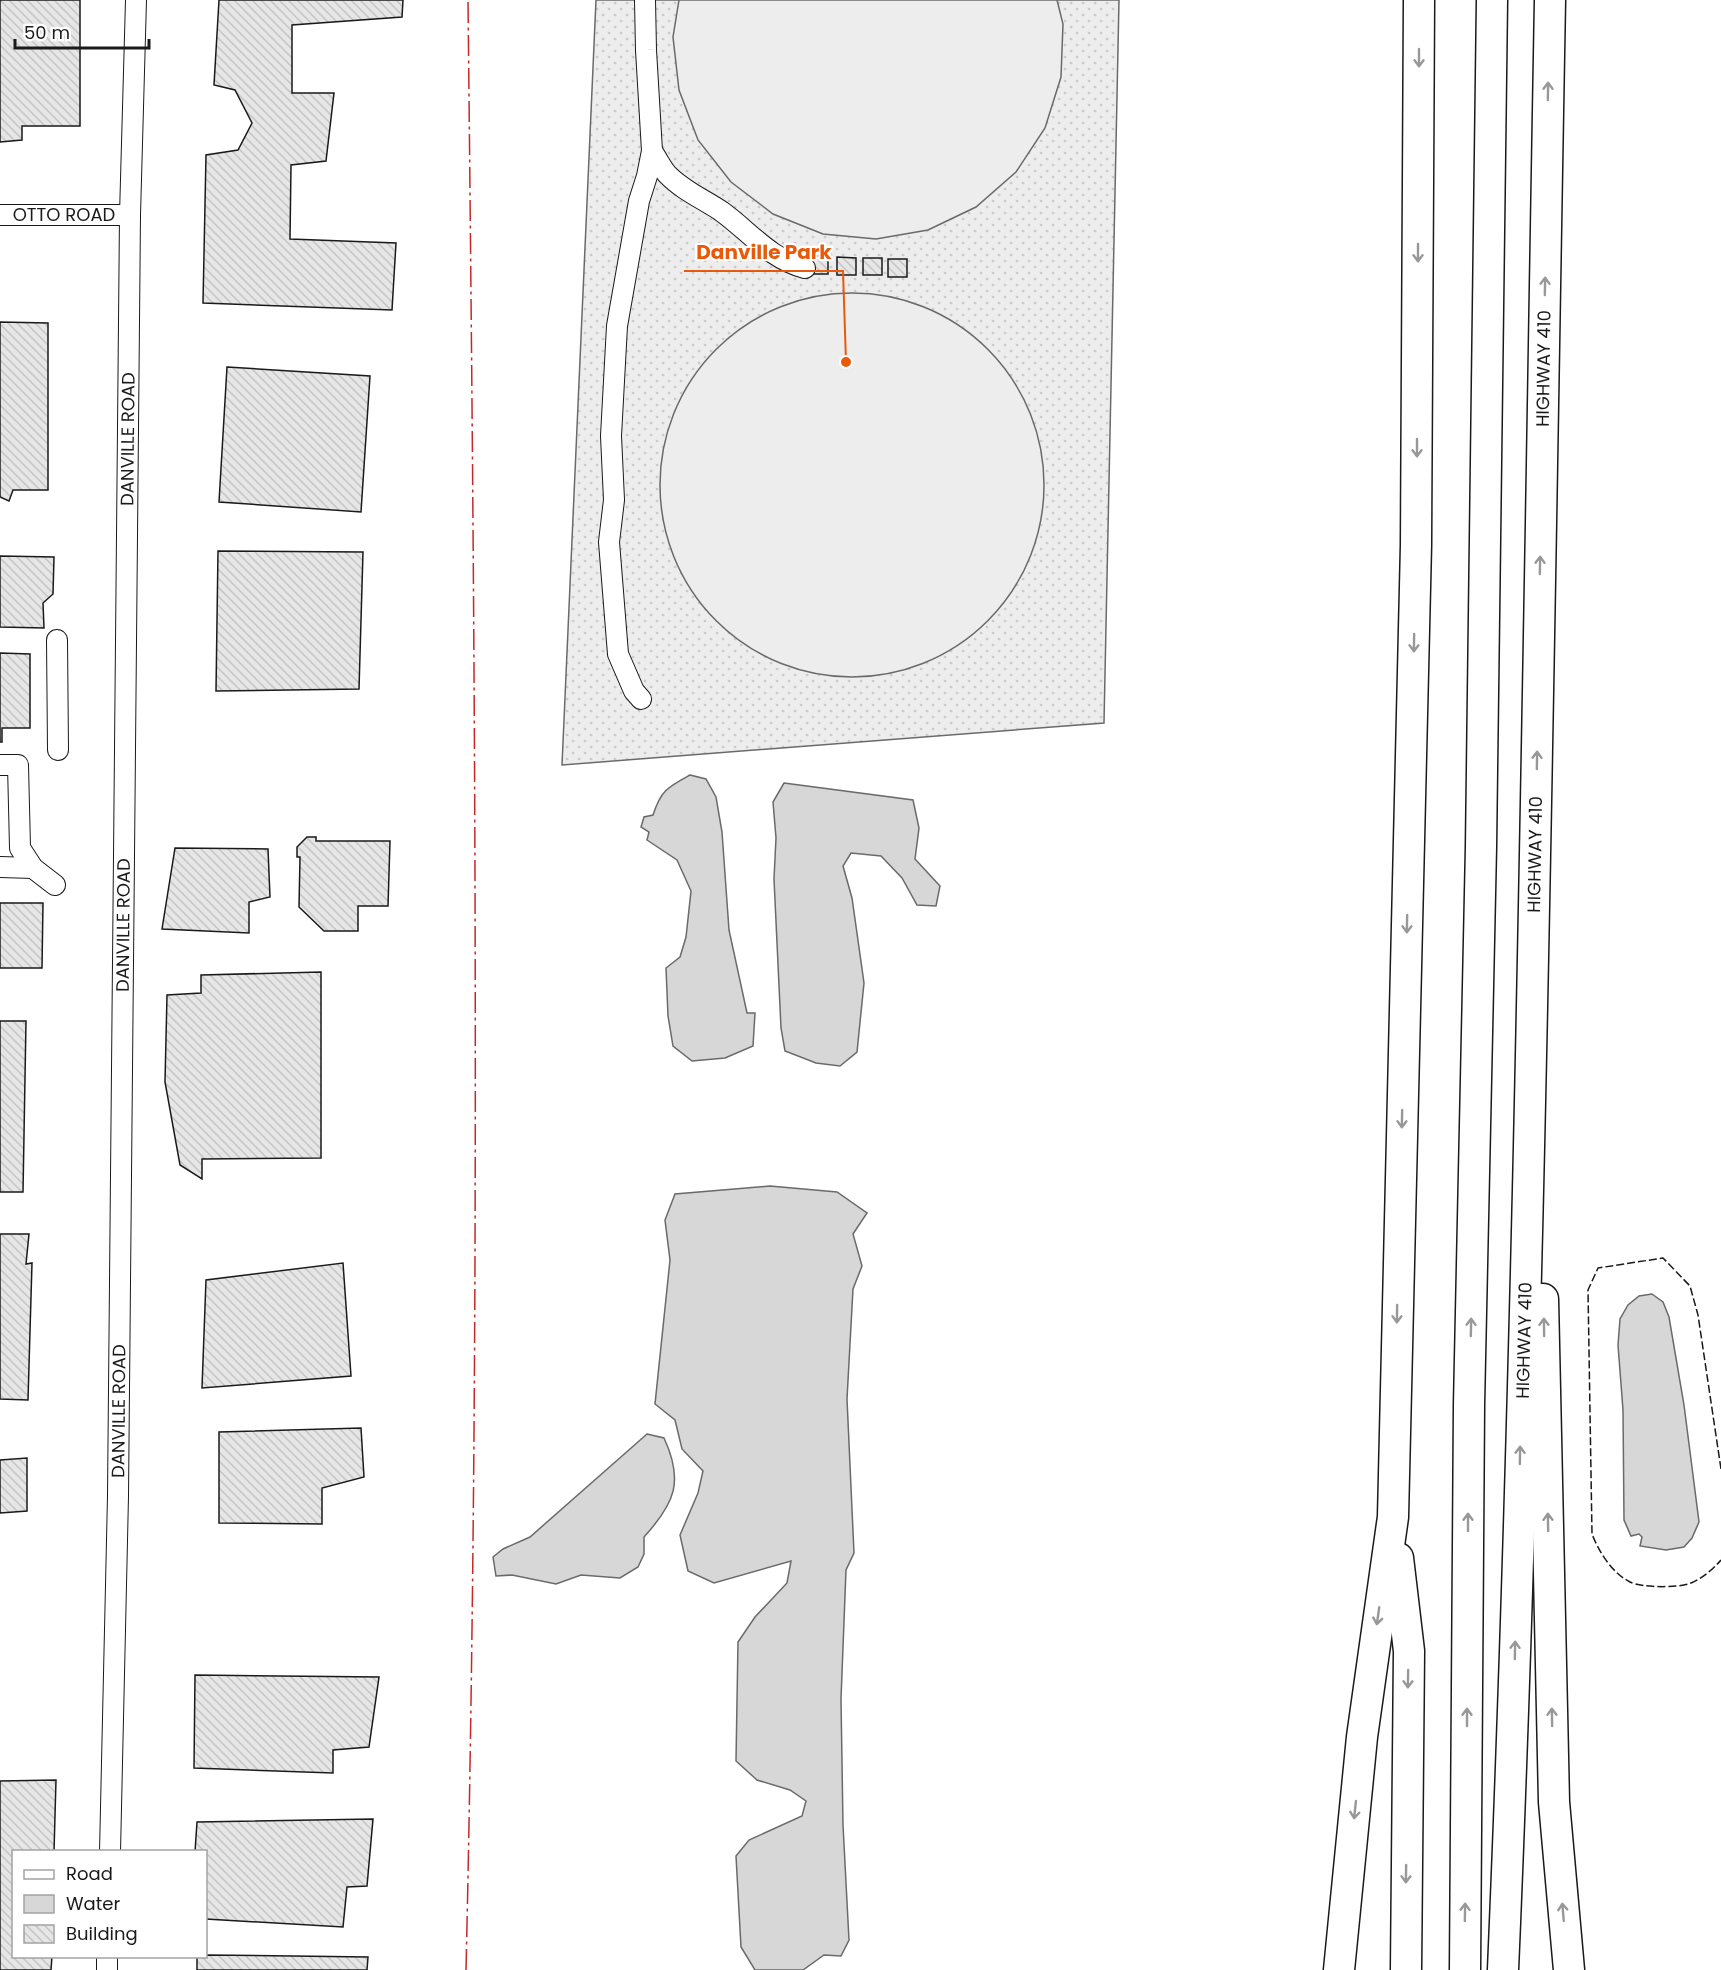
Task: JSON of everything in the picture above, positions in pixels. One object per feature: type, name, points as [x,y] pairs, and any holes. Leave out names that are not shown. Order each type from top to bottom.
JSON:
[{"type":"highway","points":[[1339,1970],[1362,1737],[1393,1517],[1416,545],[1419,0]]},
{"type":"highway","points":[[1465,1970],[1469,1394],[1481,835],[1492,0]]},
{"type":"highway","name":"HIGHWAY 410","points":[[1514,1708],[1535,881],[1550,0]]},
{"type":"highway","points":[[1535,881],[1554,1802],[1569,1970]]},
{"type":"highway","points":[[1393,1517],[1408,1652],[1406,1970]]},
{"type":"highway","points":[[1503,1970],[1514,1708]]},
{"type":"highway","points":[[1514,1708],[1519,1970]]},
{"type":"street","name":"DANVILLE ROAD","points":[[110,1850],[118,1473],[130,215],[136,0]]},
{"type":"street","points":[[641,699],[634,690],[618,654],[609,542],[614,500],[611,436],[617,326],[639,201],[652,151],[645,0]]},
{"type":"street","points":[[652,151],[668,174],[686,189],[721,212],[777,256],[805,268]]},
{"type":"street","name":"OTTO ROAD","points":[[0,215],[130,215]]},
{"type":"street","points":[[57,640],[58,750]]},
{"type":"street","points":[[0,765],[18,765],[20,848],[33,868],[55,885]]},
{"type":"street","points":[[0,867],[33,868]]},
{"type":"shaded area","points":[[596,0],[1119,0],[1104,723],[562,765]]},
{"type":"shaded area","points":[[679,0],[1057,0],[1063,24],[1061,77],[1045,128],[1016,172],[976,207],[928,230],[876,239],[823,234],[773,214],[731,182],[698,140],[679,90],[673,37]]},
{"type":"shaded area","points":[[852,293],[889,297],[925,308],[959,325],[988,349],[1012,378],[1036,429],[1044,485],[1040,522],[1029,558],[1012,592],[988,621],[959,645],[908,669],[852,677],[815,673],[779,662],[745,645],[716,621],[692,592],[668,541],[660,485],[664,448],[675,412],[692,378],[716,349],[745,325],[796,301]]},
{"type":"water","points":[[690,775],[706,779],[716,797],[722,832],[729,930],[747,1013],[755,1013],[753,1046],[725,1058],[692,1061],[673,1046],[668,1016],[666,968],[680,957],[686,937],[691,891],[677,860],[647,840],[649,832],[641,827],[644,817],[653,815],[666,790]]},
{"type":"water","points":[[784,783],[913,800],[919,828],[915,859],[940,886],[936,906],[917,905],[902,878],[881,856],[851,853],[843,866],[852,898],[864,983],[857,1052],[840,1066],[816,1063],[785,1051],[781,1028],[773,802]]},
{"type":"water","points":[[770,1186],[837,1192],[867,1213],[853,1234],[862,1266],[853,1289],[847,1399],[854,1553],[846,1570],[841,1699],[843,1825],[849,1940],[841,1956],[824,1955],[803,1970],[755,1970],[741,1947],[736,1856],[749,1840],[802,1816],[806,1801],[790,1790],[757,1780],[736,1761],[738,1642],[755,1617],[787,1583],[791,1561],[714,1583],[688,1571],[680,1535],[698,1493],[703,1471],[682,1449],[675,1420],[655,1404],[670,1260],[665,1220],[675,1194]]},
{"type":"water","points":[[1652,1294],[1663,1302],[1669,1317],[1684,1405],[1699,1522],[1692,1538],[1684,1547],[1666,1550],[1640,1546],[1642,1537],[1639,1534],[1631,1536],[1624,1520],[1623,1410],[1618,1345],[1620,1319],[1628,1305],[1639,1296]]},
{"type":"water","points":[[647,1434],[664,1438],[674,1467],[675,1479],[669,1502],[655,1525],[644,1537],[644,1554],[638,1567],[620,1578],[581,1575],[556,1584],[512,1575],[496,1576],[493,1557],[503,1549],[530,1537]]},
{"type":"building","points":[[0,0],[80,0],[80,126],[22,126],[22,140],[0,142]]},
{"type":"building","points":[[219,0],[403,0],[402,17],[292,25],[292,93],[334,93],[326,161],[291,165],[290,239],[396,243],[392,310],[203,303],[206,155],[238,150],[252,123],[235,90],[214,85]]},
{"type":"building","points":[[809,256],[828,256],[828,274],[809,274]]},
{"type":"building","points":[[837,257],[856,258],[856,275],[837,275]]},
{"type":"building","points":[[863,258],[882,258],[882,275],[863,275]]},
{"type":"building","points":[[888,259],[907,259],[907,277],[888,277]]},
{"type":"building","points":[[0,322],[48,323],[48,490],[13,490],[9,501],[0,497]]},
{"type":"building","points":[[227,367],[370,376],[361,512],[219,502]]},
{"type":"building","points":[[218,551],[363,552],[359,689],[216,691]]},
{"type":"building","points":[[0,556],[54,557],[53,594],[43,603],[44,628],[0,627]]},
{"type":"building","points":[[0,653],[30,654],[30,728],[2,728],[2,742],[0,742]]},
{"type":"building","points":[[307,837],[316,837],[316,841],[390,841],[388,906],[358,906],[358,931],[324,931],[299,907],[300,857],[297,857],[297,847]]},
{"type":"building","points":[[175,848],[268,849],[270,897],[249,902],[249,933],[162,929]]},
{"type":"building","points":[[0,903],[43,903],[42,968],[0,968]]},
{"type":"building","points":[[321,972],[321,1158],[202,1159],[202,1179],[180,1165],[165,1082],[167,995],[201,993],[201,975]]},
{"type":"building","points":[[0,1021],[26,1021],[23,1192],[0,1192]]},
{"type":"building","points":[[0,1234],[29,1234],[26,1264],[32,1263],[28,1400],[0,1399]]},
{"type":"building","points":[[343,1263],[351,1376],[202,1388],[206,1280]]},
{"type":"building","points":[[361,1428],[364,1477],[322,1488],[322,1524],[219,1523],[219,1432]]},
{"type":"building","points":[[27,1458],[27,1511],[0,1513],[0,1460]]},
{"type":"building","points":[[195,1675],[379,1677],[369,1747],[333,1750],[333,1773],[194,1768]]},
{"type":"building","points":[[56,1780],[54,1850],[12,1850],[12,1958],[52,1958],[51,1970],[0,1970],[0,1781]]},
{"type":"building","points":[[373,1819],[367,1886],[347,1887],[343,1927],[207,1919],[207,1850],[195,1850],[197,1822]]},
{"type":"building","points":[[207,1955],[368,1957],[367,1970],[197,1970],[197,1958],[207,1958]]},
{"type":"fence","points":[[1721,1469],[1698,1315],[1690,1286],[1663,1258],[1598,1268],[1588,1290],[1592,1534],[1602,1555],[1612,1568],[1623,1578],[1636,1584],[1660,1587],[1685,1585],[1704,1576],[1721,1560]]},
{"type":"power","points":[[466,1970],[471,1724],[475,1232],[473,493],[468,0]]},
{"type":"place","name":"Danville Park","points":[[846,362]]}]
